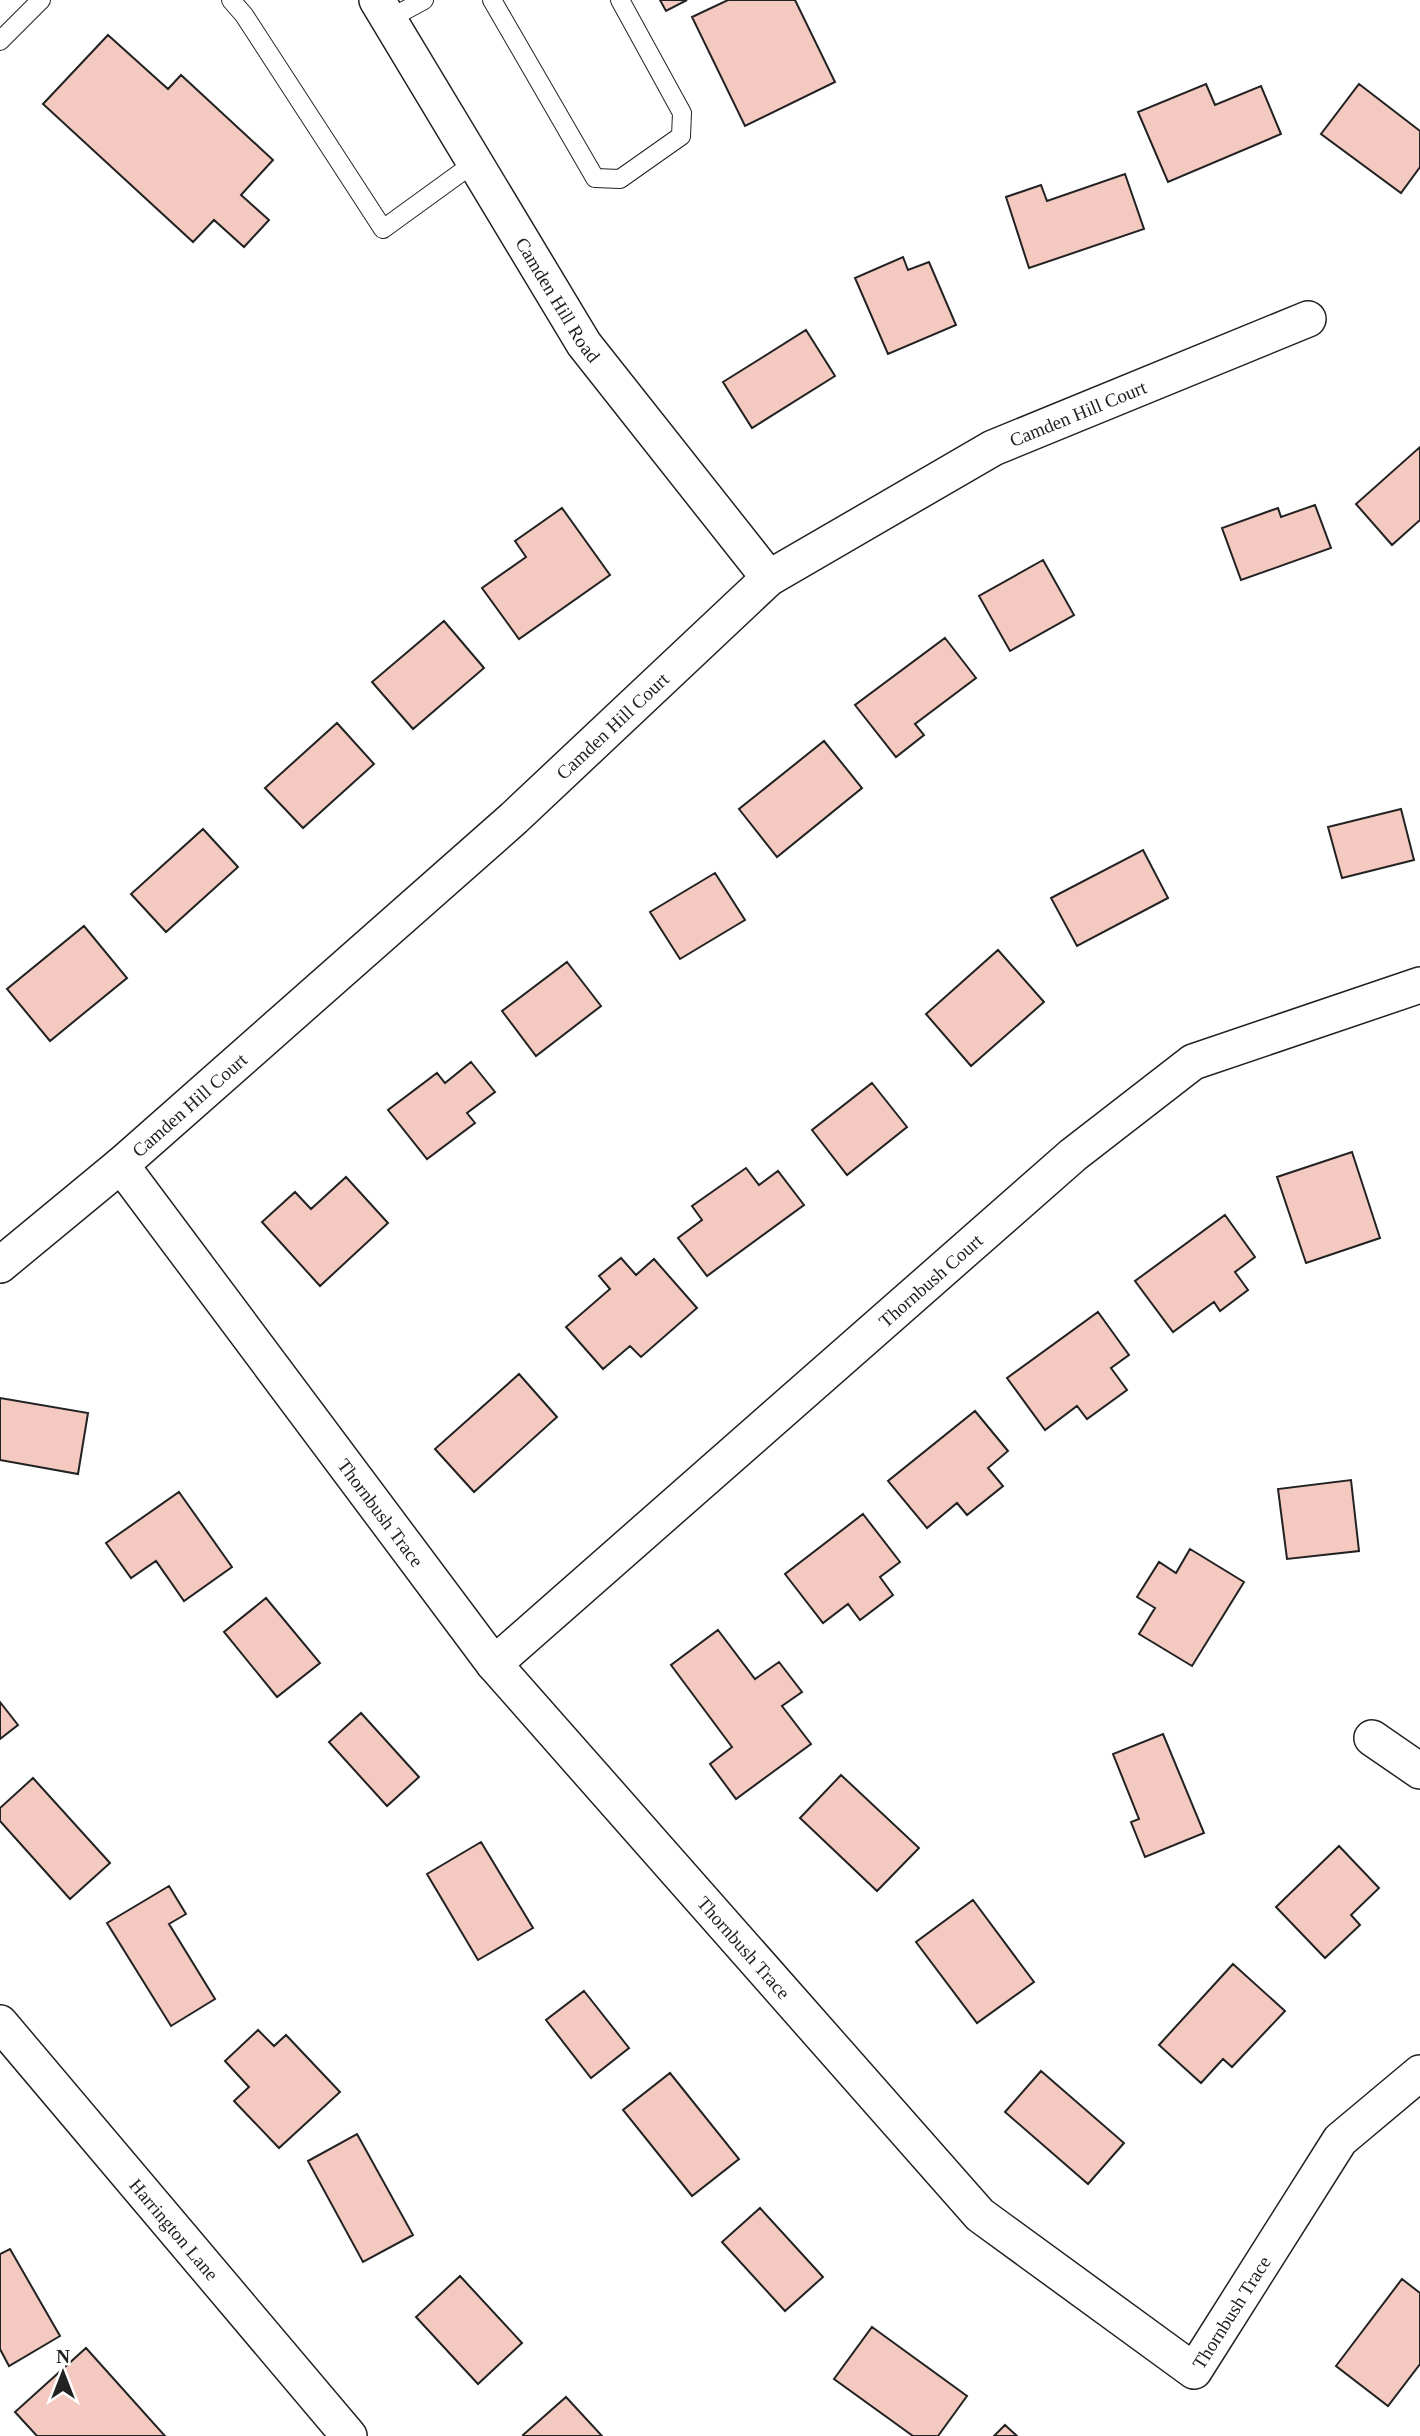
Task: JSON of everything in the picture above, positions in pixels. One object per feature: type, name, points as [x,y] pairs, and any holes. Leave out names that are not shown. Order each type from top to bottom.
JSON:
[{"type":"street","name":"Camden Hill Road","points":[[383,10],[584,344],[769,578]]},
{"type":"street","name":"Camden Hill Court","points":[[0,1265],[121,1165],[514,818],[769,578],[993,448],[1308,319]]},
{"type":"street","name":"Thornbush Court","points":[[494,1664],[1073,1155],[1193,1062],[1420,985]]},
{"type":"street","name":"Thornbush Trace","points":[[121,1165],[494,1664],[980,2215],[1194,2371],[1340,2140],[1420,2073]]},
{"type":"street","points":[[1372,1738],[1420,1771]]},
{"type":"street","name":"Harrington Lane","points":[[0,2023],[349,2436]]},
{"type":"lane","points":[[0,41],[41,0]]},
{"type":"lane","points":[[231,0],[244,15],[383,229],[474,163]]},
{"type":"lane","points":[[383,10],[424,0]]},
{"type":"lane","points":[[492,0],[595,178],[605,180],[620,180],[681,136],[683,123],[682,113],[620,0]]},
{"type":"building","points":[[660,0],[687,0],[666,11]]},
{"type":"building","points":[[728,0],[795,0],[835,82],[745,126],[692,17]]},
{"type":"building","points":[[108,35],[168,89],[181,75],[273,160],[241,195],[269,220],[244,247],[214,220],[193,242],[43,104]]},
{"type":"building","points":[[1206,84],[1215,105],[1261,86],[1281,134],[1168,182],[1138,112]]},
{"type":"building","points":[[1359,84],[1420,131],[1420,167],[1401,193],[1321,134]]},
{"type":"building","points":[[1125,174],[1144,229],[1029,268],[1006,197],[1041,185],[1047,201]]},
{"type":"building","points":[[903,257],[908,270],[929,262],[956,325],[888,354],[855,278]]},
{"type":"building","points":[[806,330],[835,376],[752,428],[723,382]]},
{"type":"building","points":[[1420,447],[1420,520],[1392,545],[1356,504]]},
{"type":"building","points":[[1315,505],[1331,548],[1241,580],[1222,528],[1278,508],[1281,517]]},
{"type":"building","points":[[562,508],[610,575],[519,639],[482,588],[526,557],[515,541]]},
{"type":"building","points":[[1043,560],[1074,615],[1010,651],[979,596]]},
{"type":"building","points":[[444,621],[484,668],[413,729],[372,682]]},
{"type":"building","points":[[945,638],[976,678],[915,724],[924,735],[896,757],[855,705]]},
{"type":"building","points":[[337,723],[374,764],[303,828],[265,788]]},
{"type":"building","points":[[824,741],[862,788],[777,857],[739,809]]},
{"type":"building","points":[[1401,809],[1414,860],[1342,878],[1328,827]]},
{"type":"building","points":[[203,829],[238,867],[166,932],[131,894]]},
{"type":"building","points":[[1143,850],[1168,898],[1077,946],[1051,898]]},
{"type":"building","points":[[715,873],[745,920],[680,959],[650,912]]},
{"type":"building","points":[[84,926],[127,978],[50,1041],[7,989]]},
{"type":"building","points":[[998,950],[1044,1002],[971,1066],[926,1014]]},
{"type":"building","points":[[567,962],[601,1006],[536,1056],[502,1011]]},
{"type":"building","points":[[471,1062],[495,1092],[467,1113],[475,1123],[427,1159],[388,1110],[437,1073],[445,1083]]},
{"type":"building","points":[[872,1083],[907,1127],[847,1175],[812,1130]]},
{"type":"building","points":[[1352,1152],[1380,1238],[1306,1263],[1277,1177]]},
{"type":"building","points":[[746,1168],[759,1185],[778,1171],[804,1205],[707,1276],[678,1238],[702,1220],[692,1206]]},
{"type":"building","points":[[346,1177],[388,1223],[320,1286],[262,1222],[295,1192],[311,1209]]},
{"type":"building","points":[[1225,1215],[1255,1257],[1235,1272],[1248,1290],[1220,1311],[1214,1302],[1173,1332],[1135,1281]]},
{"type":"building","points":[[621,1258],[636,1275],[654,1259],[697,1308],[641,1357],[630,1346],[603,1369],[566,1327],[610,1289],[599,1276]]},
{"type":"building","points":[[1098,1312],[1129,1355],[1111,1368],[1127,1390],[1087,1419],[1077,1406],[1045,1430],[1007,1378]]},
{"type":"building","points":[[519,1374],[557,1417],[474,1492],[435,1449]]},
{"type":"building","points":[[0,1398],[88,1413],[78,1474],[0,1460]]},
{"type":"building","points":[[975,1411],[1008,1451],[988,1468],[1003,1486],[967,1515],[957,1503],[927,1528],[888,1481]]},
{"type":"building","points":[[1351,1480],[1359,1551],[1287,1559],[1278,1489]]},
{"type":"building","points":[[179,1492],[232,1567],[184,1601],[156,1561],[131,1578],[106,1543]]},
{"type":"building","points":[[863,1514],[900,1562],[880,1577],[893,1595],[860,1620],[848,1604],[823,1623],[785,1574]]},
{"type":"building","points":[[1190,1549],[1244,1582],[1192,1666],[1139,1634],[1155,1608],[1137,1597],[1159,1562],[1176,1573]]},
{"type":"building","points":[[266,1598],[320,1663],[277,1697],[224,1632]]},
{"type":"building","points":[[718,1630],[755,1679],[779,1662],[802,1692],[782,1706],[811,1744],[736,1799],[710,1764],[732,1747],[671,1665]]},
{"type":"building","points":[[0,1702],[18,1725],[0,1739]]},
{"type":"building","points":[[361,1713],[419,1777],[387,1806],[329,1742]]},
{"type":"building","points":[[1163,1734],[1204,1833],[1145,1857],[1131,1822],[1139,1819],[1113,1754]]},
{"type":"building","points":[[841,1775],[919,1848],[877,1891],[800,1818]]},
{"type":"building","points":[[33,1778],[110,1863],[70,1899],[0,1821],[0,1808]]},
{"type":"building","points":[[481,1842],[533,1928],[478,1960],[427,1874]]},
{"type":"building","points":[[1339,1846],[1379,1888],[1351,1915],[1360,1925],[1325,1958],[1276,1907]]},
{"type":"building","points":[[169,1886],[186,1914],[169,1924],[215,1999],[171,2026],[107,1923]]},
{"type":"building","points":[[973,1900],[1034,1982],[977,2023],[916,1942]]},
{"type":"building","points":[[1233,1964],[1285,2011],[1232,2067],[1223,2059],[1201,2083],[1159,2045]]},
{"type":"building","points":[[584,1991],[629,2048],[591,2078],[546,2020]]},
{"type":"building","points":[[258,2030],[274,2046],[286,2035],[340,2092],[279,2148],[234,2101],[249,2087],[225,2061]]},
{"type":"building","points":[[1041,2071],[1124,2143],[1088,2184],[1005,2112]]},
{"type":"building","points":[[670,2073],[739,2159],[692,2196],[623,2110]]},
{"type":"building","points":[[357,2134],[413,2235],[363,2262],[308,2161]]},
{"type":"building","points":[[760,2208],[823,2277],[785,2311],[722,2242]]},
{"type":"building","points":[[10,2249],[60,2336],[9,2366],[0,2349],[0,2254]]},
{"type":"building","points":[[460,2276],[522,2343],[478,2384],[416,2317]]},
{"type":"building","points":[[1402,2279],[1420,2293],[1420,2364],[1388,2406],[1336,2366]]},
{"type":"building","points":[[872,2327],[967,2396],[938,2436],[913,2436],[834,2379]]},
{"type":"building","points":[[86,2348],[165,2436],[37,2436],[15,2412]]},
{"type":"building","points":[[566,2397],[602,2436],[523,2435]]},
{"type":"building","points":[[1005,2425],[1017,2436],[994,2436]]}]
